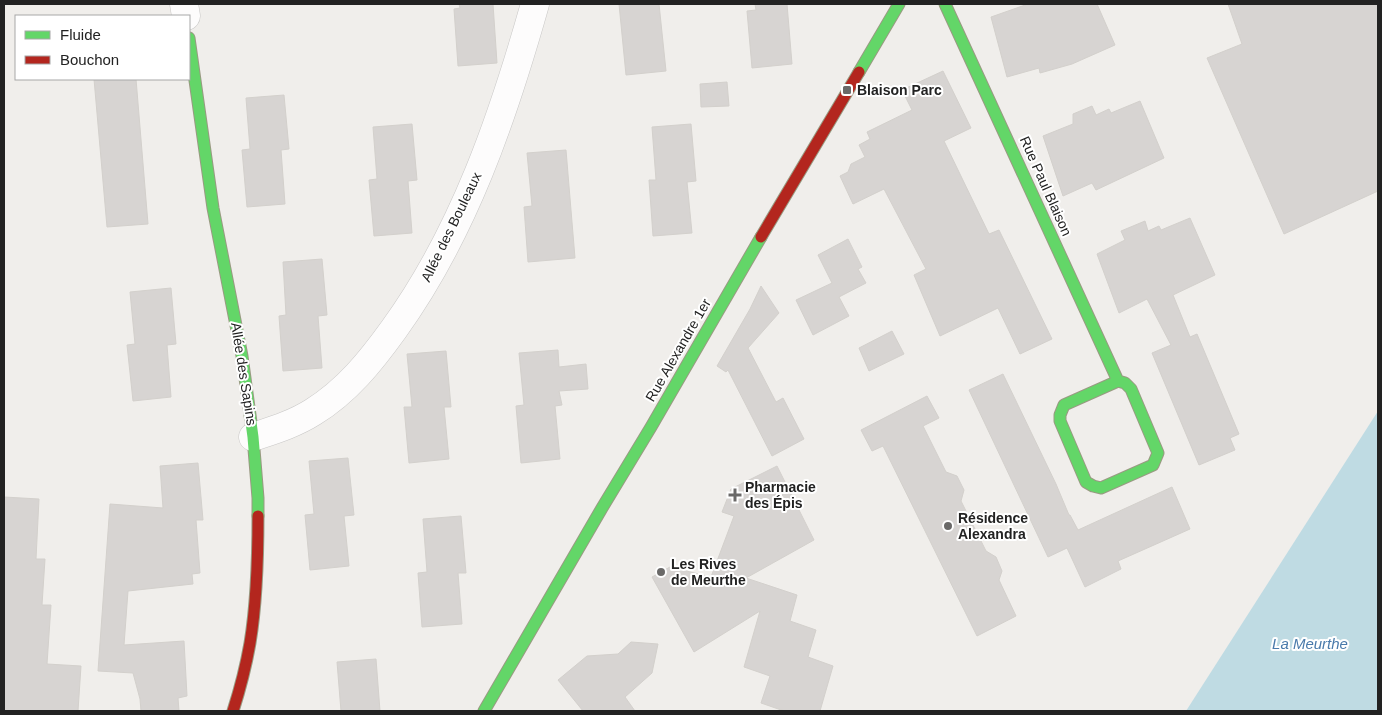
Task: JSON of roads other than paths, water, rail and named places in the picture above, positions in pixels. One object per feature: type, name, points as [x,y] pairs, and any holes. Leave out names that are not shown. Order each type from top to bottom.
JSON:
[{"type":"street","name":"Allée des Bouleaux","points":[[254,437],[291,424],[313,412],[335,396],[366,366],[410,307],[440,256],[473,187],[497,125],[535,4]]},
{"type":"street","name":"Rue Alexandre 1er","points":[[484,711],[899,4]]},
{"type":"street","name":"Rue Paul Blaison","points":[[945,4],[1118,381],[1131,389],[1158,453],[1153,465],[1100,488],[1086,482],[1060,421],[1060,414],[1064,405],[1118,381]]},
{"type":"street","name":"Allée des Sapins","points":[[190,45],[213,208],[242,356],[254,437],[258,498],[255,601],[250,643],[233,711]]},
{"type":"water","name":"La Meurthe","points":[[1378,411],[1378,711],[1186,711]]},
{"type":"place","name":"Blaison Parc","points":[[847,90]]},
{"type":"place","name":"Pharmacie des Épis","points":[[735,495]]},
{"type":"place","name":"Résidence Alexandra","points":[[948,526]]},
{"type":"place","name":"Les Rives de Meurthe","points":[[661,572]]}]
